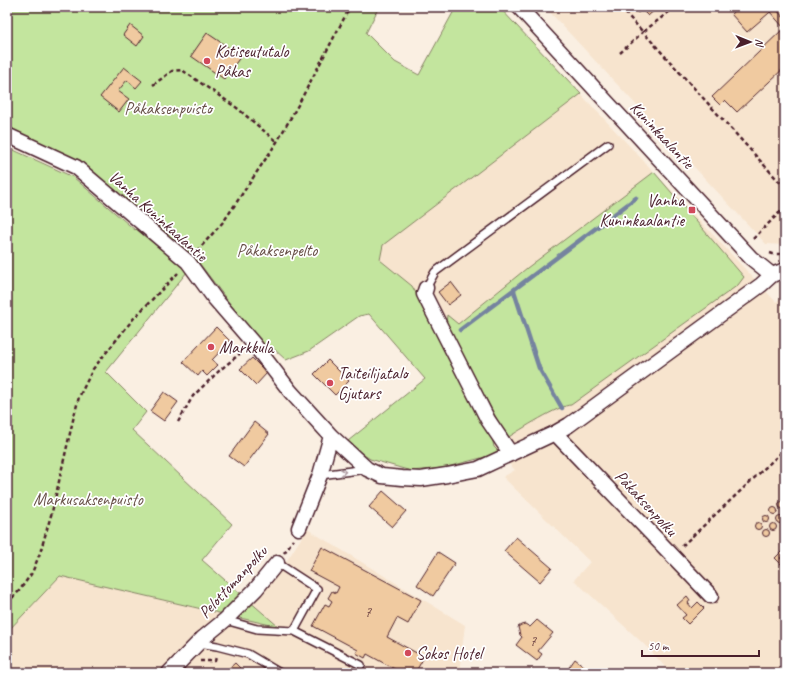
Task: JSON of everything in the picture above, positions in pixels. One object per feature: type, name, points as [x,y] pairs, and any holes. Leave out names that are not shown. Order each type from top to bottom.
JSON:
[{"type":"street","name":"Kuninkaalantie","points":[[519,7],[751,258],[778,272]]},
{"type":"street","name":"Vanha Kuninkaalantie","points":[[7,135],[76,167],[188,262],[215,299],[253,343],[290,392],[331,436],[367,469],[382,476],[421,479],[447,476],[478,469],[555,433],[569,425],[778,272]]},
{"type":"street","points":[[426,288],[424,294],[427,300],[485,413],[511,454]]},
{"type":"street","name":"Påkaksenpolku","points":[[555,433],[711,596]]},
{"type":"street","points":[[298,528],[320,474],[331,436]]},
{"type":"street","name":"Pelottomanpolku","points":[[170,673],[256,589],[277,563]]},
{"type":"lane","points":[[426,288],[435,272],[608,144]]},
{"type":"lane","points":[[320,474],[367,469]]},
{"type":"lane","points":[[277,563],[317,589],[294,631]]},
{"type":"lane","points":[[225,620],[257,630],[294,631],[361,664]]},
{"type":"lane","points":[[199,643],[248,654],[280,673]]},
{"type":"path","points":[[7,604],[32,573],[40,553],[52,512],[79,397],[93,369],[134,318],[188,262],[224,221],[277,142],[350,7]]},
{"type":"path","points":[[620,7],[785,188]]},
{"type":"path","points":[[620,53],[643,32],[670,11]]},
{"type":"path","points":[[153,85],[172,71],[182,70],[237,108],[277,142]]},
{"type":"path","points":[[756,244],[751,240],[785,207]]},
{"type":"path","points":[[767,252],[773,254],[785,254]]},
{"type":"path","points":[[178,422],[193,396],[220,370],[253,343]]},
{"type":"path","points":[[672,556],[785,449]]},
{"type":"path","name":"Pelottomanpolku","points":[[277,563],[295,537],[298,528]]},
{"type":"path","points":[[196,661],[215,661],[217,646]]},
{"type":"shaded area","points":[[456,7],[499,7],[776,302],[785,294],[785,673],[665,673],[668,670],[647,647],[574,580],[590,562],[503,477],[515,470],[425,379],[355,298],[416,82]]},
{"type":"shaded area","points":[[545,7],[785,7],[785,245],[766,244]]},
{"type":"shaded area","points":[[307,529],[465,625],[459,673],[7,673],[7,632],[60,576],[278,627],[253,604],[281,570]]},
{"type":"green space","points":[[7,7],[379,7],[366,33],[395,62],[419,75],[456,7],[499,7],[581,94],[383,245],[380,260],[412,286],[442,339],[492,438],[494,447],[500,453],[443,468],[411,471],[370,459],[348,441],[425,379],[369,314],[359,316],[309,351],[286,360],[274,349],[267,353],[200,264],[188,252],[129,208],[100,182],[80,161],[7,130]]},
{"type":"green space","name":"Markusaksenpuisto","points":[[7,147],[73,177],[187,272],[106,372],[146,412],[132,430],[232,524],[202,560],[279,627],[60,576],[7,632]]},
{"type":"green space","points":[[654,172],[744,277],[738,285],[571,405],[549,413],[507,438],[464,357],[462,357],[446,324],[447,315],[458,324],[527,268]]},
{"type":"building","points":[[633,7],[658,7],[648,16],[641,9],[638,13]]},
{"type":"building","points":[[739,7],[776,7],[747,32],[731,14]]},
{"type":"building","points":[[775,8],[785,19],[785,67],[737,112],[725,100],[720,105],[712,97],[784,28],[770,12]]},
{"type":"building","points":[[130,25],[144,36],[137,46],[123,35]]},
{"type":"building","points":[[207,33],[241,56],[224,79],[191,56]]},
{"type":"building","points":[[124,67],[142,81],[136,88],[127,80],[118,91],[129,99],[119,112],[100,97]]},
{"type":"building","points":[[451,282],[461,295],[448,305],[438,292]]},
{"type":"building","points":[[216,327],[230,341],[212,360],[218,365],[207,376],[202,371],[198,376],[183,362]]},
{"type":"building","points":[[252,358],[267,373],[256,385],[240,369]]},
{"type":"building","points":[[328,360],[349,381],[335,395],[314,374]]},
{"type":"building","points":[[164,392],[178,402],[164,421],[150,411]]},
{"type":"building","points":[[254,422],[269,434],[244,467],[229,456]]},
{"type":"building","points":[[383,491],[406,511],[392,527],[369,507]]},
{"type":"building","points":[[782,501],[785,502],[785,508],[782,509],[779,508],[778,505],[779,502]]},
{"type":"building","points":[[774,507],[777,508],[777,514],[774,515],[771,514],[770,511],[771,508]]},
{"type":"building","points":[[766,515],[769,516],[769,522],[766,523],[763,522],[762,519],[763,516]]},
{"type":"building","points":[[780,516],[783,517],[783,523],[780,524],[777,523],[776,520],[777,517]]},
{"type":"building","points":[[758,522],[761,523],[761,529],[758,530],[755,529],[754,526],[755,523]]},
{"type":"building","points":[[773,523],[776,524],[776,530],[773,531],[770,530],[769,527],[770,524]]},
{"type":"building","points":[[766,529],[769,530],[769,536],[766,537],[763,536],[762,533],[763,530]]},
{"type":"building","points":[[516,537],[552,568],[540,582],[504,551]]},
{"type":"building","points":[[322,547],[421,600],[408,624],[397,618],[387,637],[424,657],[415,673],[402,673],[367,654],[365,658],[356,653],[358,650],[313,626],[325,604],[329,606],[332,601],[328,598],[332,591],[336,593],[339,587],[309,571]]},
{"type":"building","points":[[785,548],[785,554],[780,558],[785,563],[785,568],[775,558]]},
{"type":"building","points":[[438,552],[455,563],[433,596],[417,585]]},
{"type":"building","points":[[687,596],[690,600],[688,603],[692,608],[698,602],[704,608],[688,624],[682,618],[686,615],[677,605]]},
{"type":"building","points":[[537,620],[553,633],[538,651],[542,654],[537,661],[516,645],[522,637],[518,627],[525,624],[530,627]]},
{"type":"building","points":[[575,659],[589,670],[587,673],[565,673]]},
{"type":"building","points":[[235,663],[245,673],[224,673]]},
{"type":"waterway","points":[[460,330],[636,198]]},
{"type":"waterway","points":[[514,291],[539,368],[562,408]]},
{"type":"place","name":"Kotiseututalo Påkas","points":[[207,61]]},
{"type":"place","name":"Vanha Kuninkaalantie","points":[[692,210]]},
{"type":"place","name":"Markkula","points":[[211,347]]},
{"type":"place","name":"Taiteilijatalo Gjutars","points":[[330,383]]},
{"type":"place","name":"Sokos Hotel","points":[[408,653]]},
{"type":"park label","name":"Påkaksenpuisto","points":[[168,108]]},
{"type":"park label","name":"Påkaksenpelto","points":[[277,250]]}]
